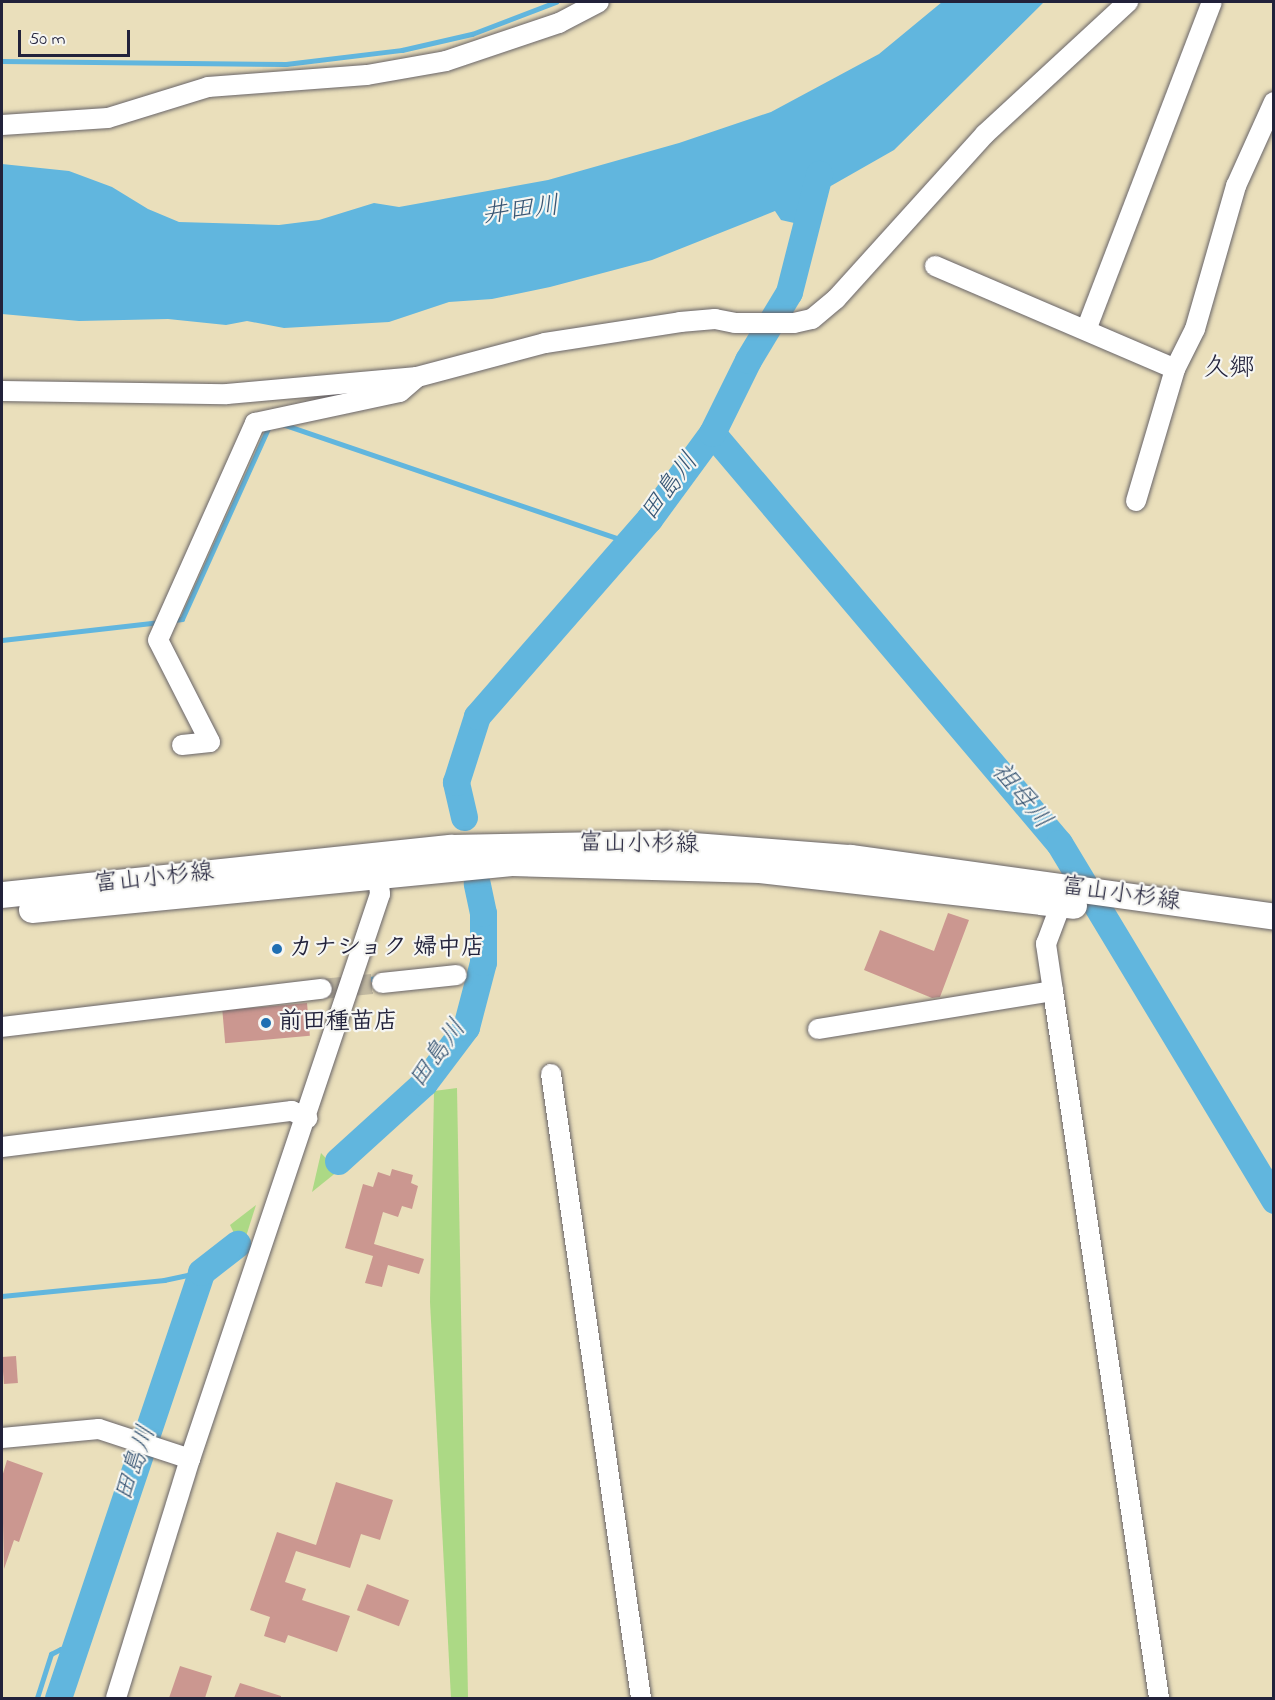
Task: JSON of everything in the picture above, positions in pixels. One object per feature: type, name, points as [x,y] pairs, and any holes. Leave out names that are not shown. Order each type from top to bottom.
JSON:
[{"type":"main road","name":"富山小杉線","points":[[2,913],[377,865],[513,845],[749,848],[851,858],[1067,900],[1274,917]]},
{"type":"main road","name":"富山小杉線","points":[[2,895],[377,865]]},
{"type":"main road","name":"富山小杉線","points":[[1112,903],[1274,935]]},
{"type":"street","points":[[2,125],[108,118],[208,87],[367,75],[446,61],[559,23],[599,2]]},
{"type":"street","points":[[2,391],[227,394],[417,377],[544,343],[680,322],[715,319],[735,323],[794,323],[812,319],[836,299],[985,134],[1128,2]]},
{"type":"street","points":[[1086,330],[1212,2]]},
{"type":"street","points":[[1136,501],[1175,369],[1196,329],[1236,186],[1274,102]]},
{"type":"street","points":[[935,266],[1175,369]]},
{"type":"street","points":[[182,745],[210,742],[158,640],[255,423],[400,392],[417,377]]},
{"type":"street","points":[[116,1698],[190,1459],[307,1118],[380,894],[377,865]]},
{"type":"street","points":[[1067,900],[1046,944],[1159,1698]]},
{"type":"street","points":[[382,983],[457,975]]},
{"type":"street","points":[[2,1027],[322,989]]},
{"type":"street","points":[[818,1029],[1053,991]]},
{"type":"street","points":[[551,1074],[641,1698]]},
{"type":"street","points":[[2,1147],[292,1111],[307,1118]]},
{"type":"street","points":[[2,1438],[73,1428],[99,1429],[190,1459]]},
{"type":"green space","points":[[457,1088],[468,1698],[451,1698],[430,1302],[434,1091]]},
{"type":"green space","points":[[321,1153],[338,1171],[312,1192]]},
{"type":"green space","points":[[256,1205],[242,1249],[230,1225]]},
{"type":"water","name":"井田川","points":[[942,2],[1044,2],[894,150],[822,191],[803,225],[781,220],[775,211],[652,260],[550,287],[492,299],[449,302],[389,322],[284,328],[247,321],[226,325],[168,319],[79,321],[2,314],[2,164],[69,171],[112,187],[148,209],[179,222],[279,225],[319,220],[374,203],[399,207],[548,180],[679,143],[771,112],[879,54]]},
{"type":"building","points":[[948,913],[969,920],[940,997],[932,998],[864,970],[880,930],[934,951]]},
{"type":"building","name":"前田種苗店","points":[[307,1003],[310,1036],[225,1043],[222,1010]]},
{"type":"building","points":[[392,1169],[413,1175],[411,1183],[418,1186],[412,1209],[402,1206],[398,1217],[383,1212],[374,1244],[424,1259],[419,1274],[388,1265],[382,1287],[365,1283],[373,1256],[345,1248],[363,1184],[373,1187],[378,1172],[390,1176]]},
{"type":"building","points":[[16,1356],[18,1383],[4,1384],[2,1357]]},
{"type":"building","points":[[7,1460],[43,1473],[19,1542],[14,1540],[4,1569],[2,1477]]},
{"type":"building","points":[[336,1482],[393,1500],[380,1540],[361,1534],[350,1568],[296,1551],[285,1582],[306,1589],[302,1600],[350,1616],[337,1652],[288,1635],[285,1643],[264,1636],[270,1617],[250,1610],[277,1532],[316,1545]]},
{"type":"building","points":[[367,1584],[409,1600],[399,1626],[357,1610]]},
{"type":"building","points":[[180,1666],[212,1676],[205,1698],[169,1698]]},
{"type":"building","points":[[240,1683],[281,1696],[281,1698],[234,1698]]},
{"type":"waterway","points":[[2,61],[286,64],[402,50],[472,34],[556,2]]},
{"type":"waterway","name":"田島川","points":[[464,817],[456,782],[477,716],[649,519],[712,433],[748,360],[789,292],[819,174]]},
{"type":"waterway","points":[[285,425],[628,542]]},
{"type":"waterway","points":[[174,620],[182,619],[269,426]]},
{"type":"waterway","name":"祖母川","points":[[712,433],[1059,843],[1274,1200]]},
{"type":"waterway","points":[[2,640],[160,622]]},
{"type":"waterway","name":"田島川","points":[[338,1161],[424,1083],[466,1027],[483,962],[483,913],[477,884]]},
{"type":"waterway","points":[[356,981],[377,978]]},
{"type":"waterway","points":[[326,984],[344,982]]},
{"type":"waterway","name":"田島川","points":[[58,1698],[201,1272],[237,1244]]},
{"type":"waterway","points":[[2,1296],[164,1280],[201,1272]]},
{"type":"waterway","points":[[37,1698],[51,1654],[61,1649],[73,1652]]},
{"type":"tunnel","points":[[322,989],[382,983]]},
{"type":"place","name":"カナショク 婦中店","points":[[277,949]]},
{"type":"place","name":"前田種苗店","points":[[266,1023]]},
{"type":"district","name":"久郷","points":[[1229,370]]}]
